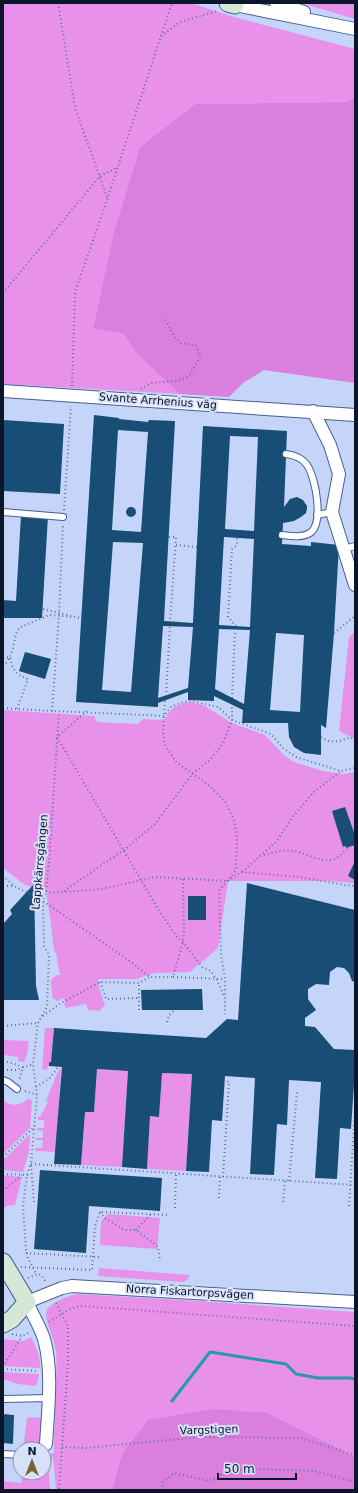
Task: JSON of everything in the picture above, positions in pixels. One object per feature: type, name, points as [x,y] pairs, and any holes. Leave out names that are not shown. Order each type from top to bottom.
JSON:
[{"type":"street","points":[[276,3],[355,29]]},
{"type":"street","points":[[233,4],[355,29]]},
{"type":"street","name":"Svante Arrhenius väg","points":[[3,391],[355,415]]},
{"type":"street","points":[[313,411],[330,445],[339,474],[332,512],[349,547],[355,585]]},
{"type":"street","points":[[3,1262],[27,1302],[44,1337],[47,1353],[49,1398],[45,1441]]},
{"type":"street","name":"Norra Fiskartorpsvägen","points":[[27,1302],[62,1288],[72,1286],[355,1302]]},
{"type":"street","points":[[3,1310],[27,1302]]},
{"type":"street","points":[[3,1324],[12,1319],[27,1302]]},
{"type":"lane","points":[[282,535],[302,536],[310,533],[317,524],[316,492],[308,466],[302,458],[286,454]]},
{"type":"lane","points":[[3,512],[63,517]]},
{"type":"lane","points":[[317,515],[332,512]]},
{"type":"lane","points":[[3,1080],[17,1089]]},
{"type":"lane","points":[[3,1399],[49,1398]]},
{"type":"path","points":[[58,3],[75,108],[107,198]]},
{"type":"path","points":[[52,711],[59,615],[75,292],[172,3]]},
{"type":"path","points":[[160,36],[180,22],[233,4]]},
{"type":"path","points":[[3,293],[100,176],[117,168]]},
{"type":"path","points":[[141,400],[141,389],[151,383],[177,381],[189,376],[200,358],[196,345],[181,343],[176,338],[165,319]]},
{"type":"path","points":[[169,537],[176,537],[170,622]]},
{"type":"path","points":[[236,626],[228,617],[232,549],[237,545],[237,538]]},
{"type":"path","points":[[176,545],[197,547]]},
{"type":"path","points":[[43,609],[80,618]]},
{"type":"path","points":[[3,666],[10,658],[19,628],[46,616],[59,615],[74,617]]},
{"type":"path","points":[[334,633],[355,616]]},
{"type":"path","points":[[166,696],[170,626]]},
{"type":"path","points":[[232,698],[235,630]]},
{"type":"path","points":[[3,658],[10,658]]},
{"type":"path","points":[[10,658],[11,664],[16,673],[28,680],[17,709]]},
{"type":"path","points":[[165,701],[163,732],[165,745],[176,762],[210,786],[226,803],[234,820],[237,838],[236,870],[219,891],[221,954],[226,998],[225,1014]]},
{"type":"path","points":[[164,716],[171,707],[180,703],[191,701],[218,706],[232,720],[271,734],[283,748],[296,758],[341,771]]},
{"type":"path","points":[[63,892],[124,850],[155,824],[193,773],[211,759],[223,743],[232,720],[232,705]]},
{"type":"path","points":[[3,708],[59,712],[87,711],[164,716]]},
{"type":"path","points":[[87,711],[57,737],[158,909],[177,937],[183,942],[202,967],[211,971],[226,998]]},
{"type":"path","name":"Lappkärrsgången","points":[[38,1023],[47,1007],[49,955],[44,946],[43,901],[46,891],[49,863],[59,712]]},
{"type":"path","points":[[321,737],[328,741],[337,742],[350,737],[355,742]]},
{"type":"path","points":[[46,891],[52,893],[102,889],[155,877],[228,881],[241,872],[277,841],[294,815],[314,792],[341,771],[355,768]]},
{"type":"path","points":[[259,857],[271,853],[292,850],[321,859],[332,860],[342,854],[345,850],[349,849]]},
{"type":"path","points":[[241,872],[299,876],[355,886]]},
{"type":"path","points":[[3,876],[14,886],[43,901],[131,962],[150,977]]},
{"type":"path","points":[[173,977],[183,942],[183,879]]},
{"type":"path","points":[[3,886],[14,886]]},
{"type":"path","points":[[42,1017],[61,1003],[100,982],[139,983],[150,977],[225,980]]},
{"type":"path","points":[[100,982],[106,999],[139,998]]},
{"type":"path","points":[[139,983],[139,1010]]},
{"type":"path","points":[[167,1022],[169,1015],[174,1010]]},
{"type":"path","points":[[3,1026],[38,1023],[33,1064],[37,1094],[31,1164],[34,1202]]},
{"type":"path","points":[[3,1062],[12,1063],[22,1068]]},
{"type":"path","points":[[3,1070],[16,1070],[33,1064]]},
{"type":"path","points":[[36,1087],[50,1078],[58,1067]]},
{"type":"path","points":[[22,1068],[17,1089],[37,1094]]},
{"type":"path","points":[[219,1198],[229,1082],[224,1080]]},
{"type":"path","points":[[289,1180],[297,1092]]},
{"type":"path","points":[[349,1206],[355,1110]]},
{"type":"path","points":[[3,1157],[35,1126]]},
{"type":"path","points":[[31,1164],[355,1185]]},
{"type":"path","points":[[31,1164],[27,1175],[23,1206],[26,1253],[36,1274]]},
{"type":"path","points":[[3,1174],[31,1175]]},
{"type":"path","points":[[175,1208],[176,1174]]},
{"type":"path","points":[[3,1191],[22,1175]]},
{"type":"path","points":[[283,1202],[285,1180]]},
{"type":"path","points":[[33,1196],[38,1196]]},
{"type":"path","points":[[100,1212],[169,1215]]},
{"type":"path","points":[[100,1212],[121,1228],[125,1230],[136,1230],[158,1247],[160,1261]]},
{"type":"path","points":[[21,1267],[92,1270],[95,1226],[100,1212]]},
{"type":"path","points":[[136,1230],[151,1214]]},
{"type":"path","points":[[26,1253],[99,1257]]},
{"type":"path","points":[[28,1278],[36,1274],[41,1274],[44,1278]]},
{"type":"path","points":[[59,1490],[68,1363],[68,1326],[62,1315],[66,1310],[80,1306],[355,1326]]},
{"type":"path","points":[[22,1336],[3,1368],[48,1372]]},
{"type":"path","name":"Vargstigen","points":[[62,1447],[87,1448],[199,1437],[301,1438],[355,1455]]},
{"type":"path","points":[[163,1490],[162,1483],[174,1473],[209,1481],[230,1470],[258,1469],[315,1471],[355,1482]]},
{"type":"shaded area","points":[[3,3],[191,3],[234,17],[355,49],[355,97],[348,102],[195,104],[140,147],[114,231],[93,327],[124,334],[135,352],[180,394],[3,384]]},
{"type":"shaded area","points":[[301,3],[355,3],[355,19]]},
{"type":"shaded area","points":[[355,97],[355,383],[264,370],[243,383],[229,397],[180,394],[135,352],[124,334],[93,328],[114,231],[140,147],[195,104],[347,102]]},
{"type":"shaded area","points":[[355,631],[355,739],[339,731],[349,637]]},
{"type":"shaded area","points":[[191,702],[203,705],[232,723],[265,735],[284,755],[294,762],[323,771],[344,774],[355,772],[355,883],[325,881],[228,881],[218,948],[190,972],[155,973],[136,979],[98,979],[105,1005],[99,1011],[88,1010],[86,1004],[66,1008],[64,998],[57,1001],[52,997],[51,980],[57,975],[60,975],[56,953],[54,951],[46,891],[25,885],[3,868],[3,710],[94,716],[97,722],[138,724],[143,719],[165,719],[170,711],[175,707]]},
{"type":"shaded area","points":[[45,1028],[54,1028],[51,1062],[49,1062],[49,1066],[46,1070],[42,1069]]},
{"type":"shaded area","points":[[3,1040],[29,1041],[24,1062],[18,1061],[18,1057],[3,1055]]},
{"type":"shaded area","points":[[61,1067],[56,1152],[35,1151],[35,1148],[42,1148],[43,1140],[36,1140],[36,1138],[43,1138],[43,1131],[37,1130],[37,1128],[44,1128],[44,1120],[38,1120],[38,1117],[40,1117],[48,1102],[46,1100]]},
{"type":"shaded area","points":[[97,1069],[128,1071],[122,1167],[81,1165],[85,1112],[94,1112]]},
{"type":"shaded area","points":[[162,1073],[192,1074],[186,1171],[147,1169],[150,1116],[159,1116]]},
{"type":"shaded area","points":[[29,1098],[32,1101],[30,1128],[3,1154],[3,1100],[9,1104],[16,1105],[23,1103]]},
{"type":"shaded area","points":[[30,1134],[29,1152],[23,1172],[3,1170],[3,1160]]},
{"type":"shaded area","points":[[3,1175],[22,1177],[15,1205],[7,1206],[3,1209]]},
{"type":"shaded area","points":[[108,1214],[160,1218],[157,1249],[100,1245],[101,1221]]},
{"type":"shaded area","points":[[99,1268],[190,1275],[187,1280],[183,1282],[98,1276]]},
{"type":"shaded area","points":[[77,1294],[355,1312],[355,1457],[268,1413],[122,1454],[112,1490],[56,1490],[52,1454],[54,1453],[56,1356],[55,1346],[46,1314],[47,1310],[52,1304]]},
{"type":"shaded area","points":[[31,1337],[39,1356],[40,1368],[3,1366],[3,1339],[24,1341]]},
{"type":"shaded area","points":[[3,1372],[39,1374],[37,1384],[35,1386],[18,1384],[3,1379]]},
{"type":"shaded area","points":[[212,1409],[268,1413],[355,1457],[355,1490],[112,1490],[122,1454],[148,1420]]},
{"type":"shaded area","points":[[28,1417],[43,1418],[41,1441],[24,1441]]},
{"type":"shaded area","points":[[3,1481],[21,1483],[21,1481],[49,1481],[50,1490],[3,1490]]},
{"type":"building","points":[[94,415],[148,422],[149,420],[175,421],[164,621],[193,623],[203,426],[287,431],[284,507],[290,499],[297,497],[303,500],[307,506],[307,509],[306,513],[301,517],[294,521],[283,523],[282,544],[311,546],[311,542],[339,545],[334,633],[326,728],[321,725],[321,755],[304,753],[294,747],[289,737],[288,723],[242,723],[243,710],[214,696],[214,701],[188,700],[188,692],[158,703],[158,707],[76,702]],"holes":[[[118,430],[148,432],[141,532],[112,530]],[[230,436],[258,437],[254,531],[225,529]],[[224,537],[254,539],[250,627],[219,625]],[[113,542],[143,543],[131,692],[102,690]],[[163,626],[193,627],[188,688],[158,698]],[[219,629],[250,630],[244,704],[215,689]],[[276,633],[304,635],[300,712],[270,710]]]},
{"type":"building","points":[[3,420],[64,424],[60,494],[3,491]]},
{"type":"building","points":[[129,507],[133,507],[136,512],[133,517],[129,517],[126,514],[126,510]]},
{"type":"building","points":[[21,515],[48,516],[42,618],[3,618],[3,600],[16,601]]},
{"type":"building","points":[[25,652],[51,659],[45,679],[19,671]]},
{"type":"building","points":[[345,807],[355,835],[355,845],[346,848],[346,846],[343,847],[332,811]]},
{"type":"building","points":[[355,861],[355,880],[348,876]]},
{"type":"building","points":[[247,883],[355,910],[355,982],[352,981],[349,973],[344,968],[337,967],[330,972],[329,985],[316,984],[308,989],[308,999],[316,1010],[305,1018],[305,1026],[315,1027],[334,1049],[355,1050],[355,1084],[351,1129],[340,1128],[337,1179],[315,1178],[321,1082],[289,1080],[287,1125],[277,1124],[274,1175],[250,1174],[255,1078],[225,1076],[222,1121],[212,1120],[209,1172],[186,1171],[192,1074],[162,1073],[159,1117],[150,1116],[147,1169],[122,1167],[128,1071],[97,1069],[94,1112],[85,1112],[81,1165],[54,1164],[62,1067],[49,1066],[49,1062],[51,1062],[54,1028],[206,1038],[227,1019],[238,1020]]},
{"type":"building","points":[[34,884],[36,986],[39,1000],[3,1000],[3,924],[12,914],[10,910]]},
{"type":"building","points":[[188,896],[206,896],[206,920],[188,920]]},
{"type":"building","points":[[202,989],[203,1010],[142,1010],[141,990]]},
{"type":"building","points":[[40,1170],[162,1178],[160,1211],[89,1206],[86,1253],[34,1249]]},
{"type":"building","points":[[3,1414],[14,1415],[12,1444],[3,1443]]},
{"type":"waterway","points":[[172,1401],[210,1352],[286,1364],[296,1374],[318,1378],[355,1379]]}]
